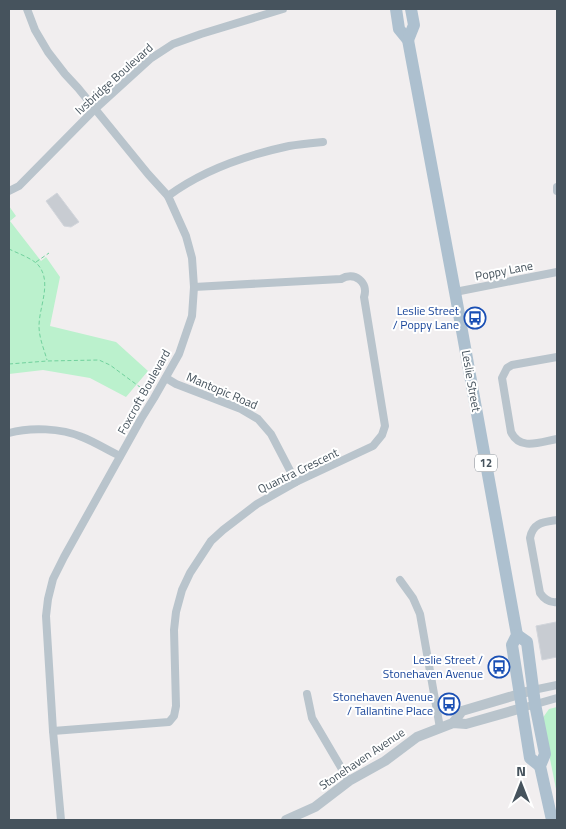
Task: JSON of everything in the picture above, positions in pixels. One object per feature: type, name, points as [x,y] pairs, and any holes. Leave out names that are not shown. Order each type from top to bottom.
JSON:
[{"type":"main road","name":"Leslie Street","points":[[396,9],[400,29],[408,40],[517,634],[512,645],[530,758],[540,766]]},
{"type":"main road","name":"Leslie Street","points":[[408,40],[414,25],[412,9]]},
{"type":"main road","name":"Leslie Street","points":[[517,634],[527,642],[535,704],[545,754],[540,766],[552,820]]},
{"type":"street","name":"Foxcroft Boulevard","points":[[27,9],[35,30],[48,52],[168,196],[186,236],[192,258],[194,286],[192,316],[179,354],[64,556],[53,579],[48,599],[46,616],[61,820]]},
{"type":"street","name":"Ivsbridge Boulevard","points":[[9,191],[19,186],[95,109],[150,59],[173,44],[283,9]]},
{"type":"street","points":[[168,196],[209,172],[244,159],[289,146],[323,142]]},
{"type":"street","name":"Poppy Lane","points":[[455,292],[557,272]]},
{"type":"street","name":"Quantra Crescent","points":[[53,731],[168,722],[174,716],[176,706],[174,630],[176,612],[182,590],[190,573],[211,541],[257,504],[296,482],[373,446],[382,435],[385,426],[364,297],[366,291],[361,280],[345,276],[341,279],[194,286]]},
{"type":"street","points":[[557,357],[512,365],[507,368],[502,378],[511,432],[515,439],[525,444],[557,439]]},
{"type":"street","name":"Mantopic Road","points":[[166,378],[176,384],[241,409],[258,419],[270,434],[296,482]]},
{"type":"street","points":[[9,433],[19,430],[59,431],[81,436],[120,456]]},
{"type":"street","points":[[557,520],[536,526],[531,532],[530,538],[540,592],[548,601],[557,602]]},
{"type":"street","points":[[400,580],[413,598],[420,614],[440,728]]},
{"type":"street","points":[[533,690],[557,685]]},
{"type":"street","name":"Stonehaven Avenue","points":[[453,723],[462,711],[533,690]]},
{"type":"street","points":[[307,694],[312,718],[349,781]]},
{"type":"street","points":[[522,708],[557,698]]},
{"type":"street","name":"Stonehaven Avenue","points":[[286,820],[315,807],[349,781],[385,761],[417,737],[453,723],[466,724],[522,708]]},
{"type":"path","points":[[9,249],[36,262],[40,267],[44,280],[39,329],[47,361]]},
{"type":"path","points":[[36,262],[49,253]]},
{"type":"path","points":[[9,364],[99,360],[110,364],[154,398]]},
{"type":"green space","points":[[9,206],[16,216],[10,221],[41,261],[46,257],[60,277],[50,326],[116,342],[148,371],[126,397],[90,378],[43,370],[9,374]]},
{"type":"green space","points":[[557,707],[557,794],[542,719],[549,709]]},
{"type":"building","points":[[57,193],[79,222],[71,227],[64,226],[46,201]]},
{"type":"building","points":[[556,622],[557,657],[542,660],[536,626]]},
{"type":"place","name":"Leslie Street / Poppy Lane","points":[[475,318]]},
{"type":"place","name":"Leslie Street / Stonehaven Avenue","points":[[499,667]]},
{"type":"place","name":"Stonehaven Avenue / Tallantine Place","points":[[449,704]]}]
